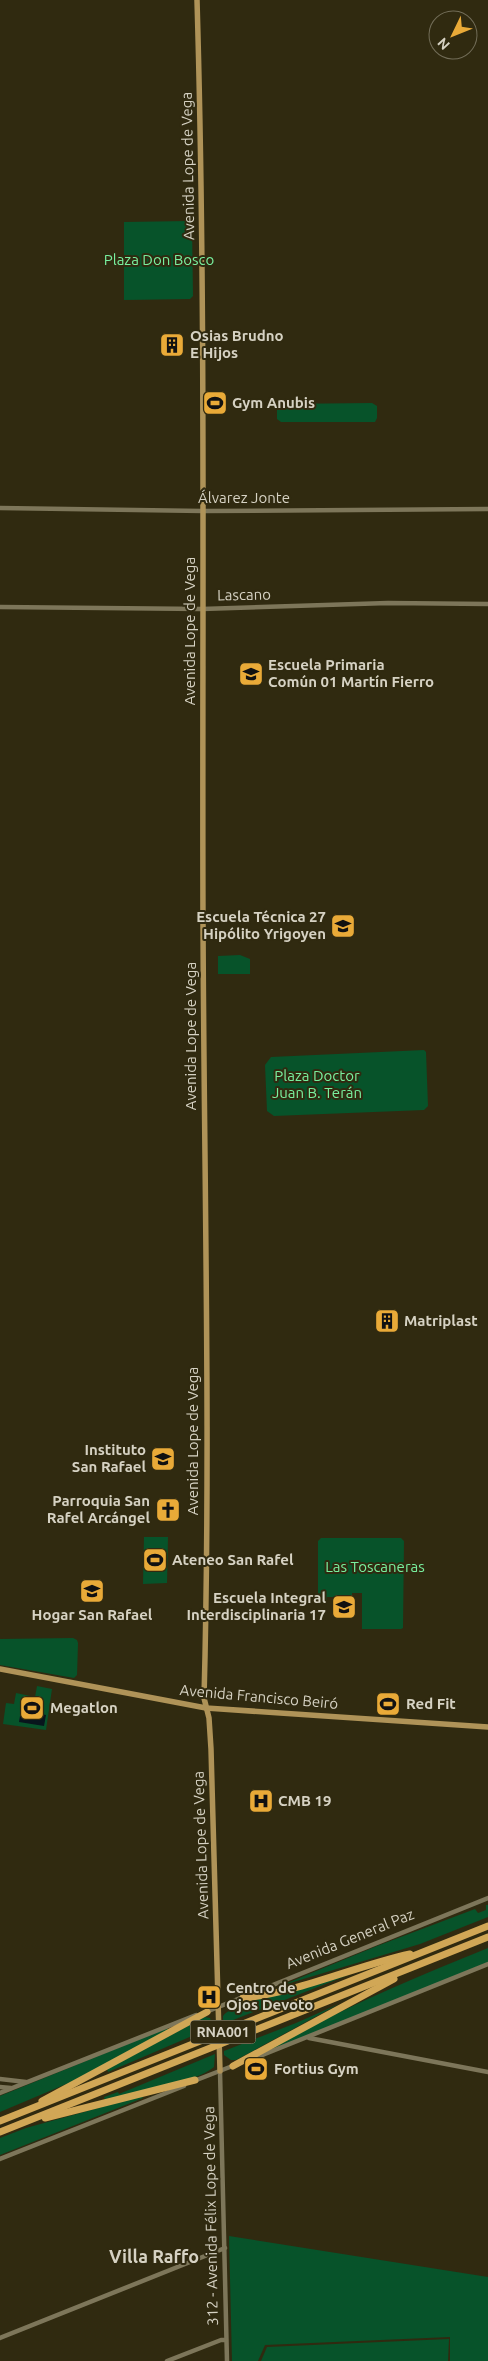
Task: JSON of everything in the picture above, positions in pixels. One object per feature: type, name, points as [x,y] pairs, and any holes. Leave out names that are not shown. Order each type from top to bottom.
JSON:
[{"type":"highway","name":"RNA001","points":[[0,2121],[488,1926]]},
{"type":"highway","name":"RNA001","points":[[0,2132],[488,1937]]},
{"type":"highway","points":[[243,1998],[288,1989],[384,1959],[430,1950]]},
{"type":"highway","points":[[234,2066],[419,1965]]},
{"type":"highway","points":[[16,2115],[207,2012]]},
{"type":"highway","points":[[21,2124],[196,2080]]},
{"type":"main road","name":"Avenida Lope de Vega","points":[[197,0],[203,295],[202,609],[206,1525],[204,1698],[209,1718],[211,1749],[220,2071]]},
{"type":"main road","name":"Avenida Francisco Beiró","points":[[0,1669],[206,1708],[488,1727]]},
{"type":"street","name":"Álvarez Jonte","points":[[0,508],[203,511],[488,510]]},
{"type":"street","name":"Lascano","points":[[0,608],[202,609],[388,603],[488,604]]},
{"type":"street","name":"Avenida General Paz","points":[[0,2093],[148,2033],[218,2008],[488,1898]]},
{"type":"street","points":[[0,2159],[196,2080],[309,2038],[488,1964]]},
{"type":"street","points":[[309,2038],[488,2072]]},
{"type":"street","name":"312 - Avenida Félix Lope de Vega","points":[[220,2071],[224,2340],[227,2361]]},
{"type":"street","points":[[0,2079],[27,2082]]},
{"type":"street","points":[[0,2087],[12,2088]]},
{"type":"street","points":[[0,2338],[224,2248]]},
{"type":"street","points":[[167,2361],[224,2340]]},
{"type":"green space","name":"Plaza Don Bosco","points":[[189,221],[192,224],[193,296],[190,299],[124,300],[124,222]]},
{"type":"green space","points":[[372,403],[377,406],[375,422],[281,422],[277,419],[277,407],[279,404]]},
{"type":"green space","points":[[240,955],[250,959],[250,974],[218,974],[218,956]]},
{"type":"green space","name":"Plaza Doctor Juan B. Terán","points":[[424,1050],[426,1052],[428,1106],[424,1110],[274,1116],[267,1111],[265,1065],[271,1057]]},
{"type":"green space","name":"Ateneo San Rafel","points":[[144,1537],[168,1537],[167,1583],[143,1584]]},
{"type":"green space","name":"Las Toscaneras","points":[[321,1538],[401,1538],[404,1541],[403,1628],[362,1629],[362,1593],[352,1593],[352,1597],[327,1597],[326,1603],[318,1603],[318,1541]]},
{"type":"green space","points":[[73,1638],[78,1643],[77,1675],[74,1678],[0,1665],[0,1639]]},
{"type":"green space","name":"Megatlon","points":[[37,1686],[52,1689],[46,1730],[3,1724],[6,1703],[14,1704],[16,1693],[35,1697]]},
{"type":"green space","points":[[486,1905],[488,1905],[488,1917],[420,1944],[280,1986],[377,1946],[475,1909],[478,1913],[486,1910]]},
{"type":"green space","points":[[488,1948],[488,1962],[267,2054],[271,2047],[351,2007],[405,1982]]},
{"type":"green space","points":[[351,1974],[223,2024],[223,2016],[230,2010],[244,2004]]},
{"type":"green space","points":[[339,2004],[236,2060],[231,2060],[224,2055],[224,2051]]},
{"type":"green space","points":[[205,2017],[210,2018],[213,2027],[108,2072],[107,2069]]},
{"type":"green space","points":[[167,2028],[168,2030],[71,2082],[0,2112],[0,2096]]},
{"type":"green space","points":[[215,2054],[214,2067],[205,2073],[178,2083],[105,2100],[104,2097],[118,2092],[119,2094]]},
{"type":"green space","points":[[142,2096],[143,2098],[0,2155],[0,2138],[26,2128]]},
{"type":"green space","points":[[229,2236],[488,2277],[488,2361],[450,2361],[450,2337],[265,2345],[258,2361],[232,2361]]},
{"type":"green space","points":[[449,2339],[448,2361],[261,2361],[267,2347]]},
{"type":"shaded area","points":[[21,1710],[46,1715],[44,1726],[19,1722]]},
{"type":"place","name":"Osias Brudno E Hijos","points":[[172,345]]},
{"type":"place","name":"Gym Anubis","points":[[215,403]]},
{"type":"place","name":"Escuela Primaria Común 01 Martín Fierro","points":[[251,674]]},
{"type":"place","name":"Escuela Técnica 27 Hipólito Yrigoyen","points":[[343,926]]},
{"type":"place","name":"Matriplast","points":[[387,1321]]},
{"type":"place","name":"Instituto San Rafael","points":[[163,1459]]},
{"type":"place","name":"Parroquia San Rafel Arcángel","points":[[168,1510]]},
{"type":"place","name":"Ateneo San Rafel","points":[[155,1560]]},
{"type":"place","name":"Hogar San Rafael","points":[[92,1591]]},
{"type":"place","name":"Escuela Integral Interdisciplinaria 17","points":[[344,1607]]},
{"type":"place","name":"Red Fit","points":[[388,1704]]},
{"type":"place","name":"Megatlon","points":[[32,1708]]},
{"type":"place","name":"CMB 19","points":[[261,1801]]},
{"type":"place","name":"Centro de Ojos Devoto","points":[[209,1997]]},
{"type":"place","name":"Fortius Gym","points":[[256,2069]]},
{"type":"district","name":"Villa Raffo","points":[[154,2257]]}]
